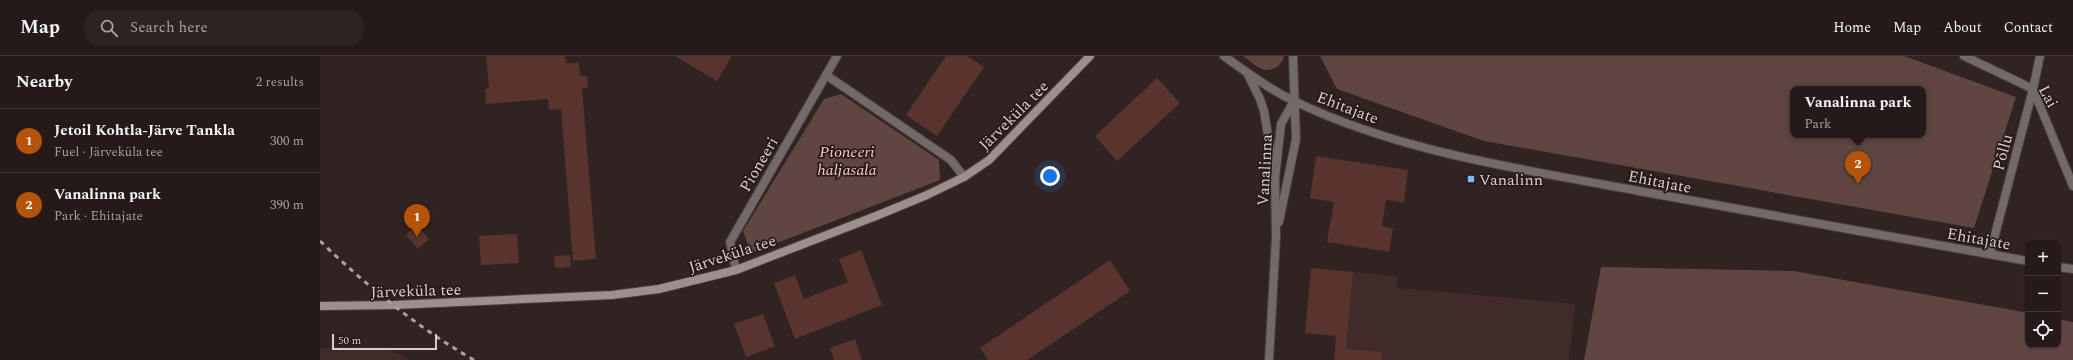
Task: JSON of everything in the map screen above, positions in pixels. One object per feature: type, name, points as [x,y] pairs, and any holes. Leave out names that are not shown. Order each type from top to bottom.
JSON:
[{"type":"main road","name":"Järveküla tee","points":[[320,306],[402,305],[612,295],[659,289],[736,270],[890,210],[964,177],[989,160],[1090,56]]},
{"type":"street","name":"Pioneeri","points":[[736,270],[730,242],[837,56]]},
{"type":"street","points":[[1224,56],[1246,72],[1294,101]]},
{"type":"street","points":[[1293,56],[1294,101]]},
{"type":"street","name":"Lai","points":[[1964,56],[2034,89],[2073,186]]},
{"type":"street","name":"Põllu","points":[[1990,254],[2034,89],[2040,56]]},
{"type":"street","points":[[1246,72],[1260,99],[1264,111],[1275,178]]},
{"type":"street","points":[[826,75],[951,160],[964,177]]},
{"type":"street","name":"Vanalinna","points":[[1269,360],[1276,237],[1275,178],[1281,124],[1294,101]]},
{"type":"street","name":"Vanalinna","points":[[1276,237],[1296,139],[1294,101]]},
{"type":"street","name":"Ehitajate","points":[[1294,101],[1386,137],[1474,160],[2025,260]]},
{"type":"street","points":[[2061,267],[2073,269]]},
{"type":"shaded area","points":[[1353,272],[1397,276],[1397,288],[1575,304],[1569,360],[1334,360],[1346,348]]},
{"type":"shaded area","points":[[387,347],[410,360],[320,360],[320,348]]},
{"type":"green space","points":[[1243,56],[1284,56],[1279,65],[1273,69],[1265,70]]},
{"type":"green space","points":[[1320,56],[1904,56],[2016,97],[1974,228],[1484,141],[1337,89]]},
{"type":"green space","name":"Pioneeri haljasala","points":[[841,94],[939,160],[940,180],[751,253],[743,231],[824,99]]},
{"type":"green space","points":[[1601,267],[1793,271],[2025,312],[2025,348],[2061,348],[2061,320],[2073,322],[2073,360],[1584,360]]},
{"type":"building","points":[[486,56],[565,56],[566,63],[579,63],[580,76],[587,76],[588,88],[582,88],[596,259],[573,261],[561,109],[549,110],[548,99],[486,104],[485,89],[489,88]]},
{"type":"building","points":[[675,56],[732,56],[717,81]]},
{"type":"building","points":[[946,56],[967,56],[984,67],[937,136],[906,115]]},
{"type":"building","points":[[1157,78],[1180,103],[1117,161],[1095,136]]},
{"type":"building","points":[[1316,156],[1408,170],[1404,203],[1386,200],[1382,226],[1393,228],[1389,252],[1327,242],[1334,202],[1310,198]]},
{"type":"building","points":[[417,225],[429,239],[418,249],[406,235]]},
{"type":"building","points":[[517,234],[519,263],[481,265],[479,236]]},
{"type":"building","points":[[861,250],[882,305],[795,339],[774,283],[795,275],[804,299],[848,282],[839,259]]},
{"type":"building","points":[[570,255],[571,267],[555,268],[554,256]]},
{"type":"building","points":[[1110,260],[1130,291],[1027,360],[988,360],[980,348]]},
{"type":"building","points":[[1311,268],[1353,272],[1346,349],[1382,352],[1381,360],[1334,360],[1336,336],[1305,333]]},
{"type":"building","points":[[763,314],[775,346],[746,357],[734,324]]},
{"type":"building","points":[[855,339],[862,360],[834,360],[830,348]]},
{"type":"railway","points":[[320,241],[356,274],[413,320],[453,348],[474,360]]},
{"type":"place","name":"Vanalinn","points":[[1471,179]]},
{"type":"place","name":"Vanalinna park","points":[[1858,184]]},
{"type":"place","name":"Jetoil Kohtla-Järve Tankla","points":[[417,237]]}]
